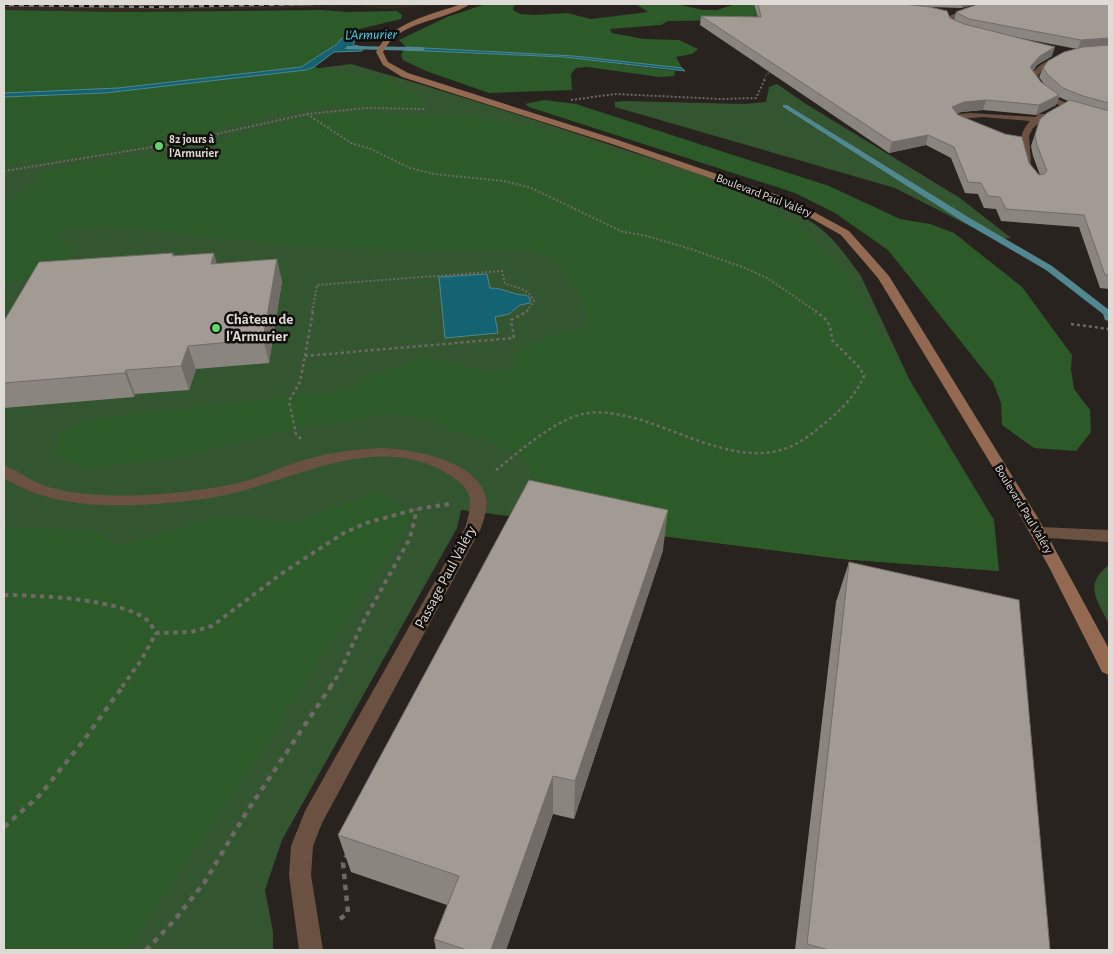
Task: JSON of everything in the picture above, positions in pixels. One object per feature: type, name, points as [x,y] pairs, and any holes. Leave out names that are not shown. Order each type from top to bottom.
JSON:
[{"type":"street","name":"Boulevard Paul Valéry","points":[[469,5],[430,18],[390,35],[380,48],[381,60],[394,71],[405,75],[743,185],[809,212],[845,233],[883,276],[1040,533],[1088,622],[1109,667]]},
{"type":"street","points":[[942,16],[951,17],[981,6]]},
{"type":"street","points":[[950,10],[962,12]]},
{"type":"street","points":[[951,17],[949,20],[950,24],[970,32]]},
{"type":"street","points":[[1049,51],[1067,52],[1046,64],[1033,77],[1036,85],[1044,93],[1067,105],[1109,118]]},
{"type":"street","points":[[1031,172],[1021,143],[1028,128],[1053,110],[1067,105]]},
{"type":"street","points":[[976,129],[959,122],[955,118],[966,116],[1003,116],[1037,120]]},
{"type":"street","points":[[4,471],[21,482],[51,493],[107,500],[137,500],[226,491],[247,486],[308,464],[334,458],[360,454],[399,454],[428,459],[452,469],[474,486]]},
{"type":"street","name":"Passage Paul Valéry","points":[[311,950],[300,875],[302,846],[313,818],[473,528],[480,500],[474,486]]},
{"type":"street","points":[[1040,533],[1109,536]]},
{"type":"path","points":[[578,101],[593,96],[618,94],[756,98],[759,95],[767,73],[780,73]]},
{"type":"path","points":[[4,171],[154,147],[307,114],[368,108],[428,109]]},
{"type":"path","points":[[156,633],[191,632],[212,626],[281,574],[342,534],[366,523],[417,509],[448,504],[555,426],[571,417],[586,413],[602,412],[639,418],[702,443],[741,454],[776,452],[807,439],[821,428],[859,389],[864,376],[860,368],[832,340],[831,326],[825,317],[767,278],[691,249],[643,235],[623,232],[531,188],[489,179],[434,174],[399,165],[371,148],[351,143],[307,114]]},
{"type":"path","points":[[303,441],[296,434],[289,400],[300,382],[304,356],[317,285],[502,271],[505,284],[533,296],[534,301],[529,310],[511,320],[514,338],[304,356]]},
{"type":"path","points":[[1071,324],[1109,329]]},
{"type":"path","points":[[146,950],[173,922],[204,883],[246,814],[339,674],[362,624],[410,538],[417,509]]},
{"type":"path","points":[[4,595],[28,594],[126,609],[146,618],[155,626],[156,633],[142,659],[81,744],[39,796],[4,827]]},
{"type":"shaded area","points":[[4,4],[456,4],[386,9],[361,6],[119,12],[4,10]]},
{"type":"green space","points":[[486,4],[518,4],[514,6],[513,10],[520,14],[567,13],[591,19],[648,12],[636,4],[676,4],[703,10],[717,10],[735,4],[753,4],[766,7],[781,15],[738,20],[668,21],[661,25],[610,29],[612,33],[644,39],[679,40],[698,49],[692,54],[676,57],[682,68],[678,69],[574,56],[406,47],[399,40],[447,17]]},
{"type":"green space","points":[[4,10],[119,12],[322,10],[348,12],[397,11],[402,15],[401,19],[359,29],[301,67],[118,88],[4,93]]},
{"type":"green space","points":[[404,50],[564,57],[675,71],[674,76],[660,77],[587,67],[576,68],[571,74],[572,90],[489,93],[426,71],[403,60],[401,55]]},
{"type":"green space","points":[[351,64],[498,108],[731,184],[794,211],[821,229],[840,248],[861,276],[999,571],[842,559],[461,510],[457,528],[282,840],[265,890],[273,932],[273,950],[4,950],[4,100],[93,97]]},
{"type":"green space","points":[[314,67],[342,73],[383,77],[409,90],[422,102],[419,107],[345,106],[316,108],[246,120],[136,148],[61,159],[4,164],[4,97],[105,93],[306,70]]},
{"type":"green space","points":[[777,84],[806,104],[960,198],[1011,238],[995,239],[895,188],[615,107],[615,102],[625,101],[744,104],[766,102],[769,87]]},
{"type":"green space","points":[[544,100],[576,104],[829,186],[900,219],[930,224],[954,233],[1022,287],[1072,355],[1071,369],[1074,389],[1090,410],[1091,432],[1076,451],[1034,448],[1002,425],[1001,403],[993,382],[888,250],[835,213],[795,193],[529,107],[525,104]]},
{"type":"green space","points":[[366,111],[406,116],[466,115],[557,131],[739,192],[800,227],[842,268],[994,520],[999,571],[842,559],[512,517],[534,480],[523,456],[485,440],[444,429],[428,418],[386,413],[342,422],[310,424],[168,459],[86,468],[56,456],[59,433],[93,419],[350,390],[370,376],[427,357],[483,371],[513,370],[519,349],[553,335],[589,327],[584,303],[556,259],[530,250],[419,251],[299,246],[107,226],[69,228],[57,235],[74,248],[68,265],[4,285],[4,200],[8,200],[32,187],[42,172],[77,164],[188,152],[231,136],[306,118]]},
{"type":"green space","points":[[375,492],[415,513],[257,758],[135,938],[129,950],[4,950],[4,527],[97,531],[121,546],[221,516],[297,523]]},
{"type":"green space","points":[[1109,565],[1109,624],[1097,600],[1094,586],[1101,572]]},
{"type":"water","points":[[348,36],[357,37],[353,45],[364,47],[362,51],[334,52],[314,67],[306,70],[105,93],[4,97],[4,93],[118,88],[301,67]]},
{"type":"water","points":[[406,47],[574,56],[682,68],[685,71],[564,57],[404,50]]},
{"type":"water","points":[[487,274],[490,288],[526,295],[530,298],[530,303],[520,305],[509,314],[495,317],[498,333],[445,338],[439,277]]},
{"type":"building","points":[[758,4],[904,4],[930,7],[947,11],[950,18],[964,24],[1055,47],[1040,56],[1030,67],[1041,82],[1059,95],[1039,105],[986,100],[964,102],[952,107],[958,115],[1005,134],[1022,137],[1029,163],[1039,175],[1047,171],[1035,135],[1040,119],[1070,100],[1109,111],[1109,275],[1105,275],[1084,215],[1006,209],[1000,197],[988,196],[981,183],[968,182],[954,147],[928,135],[892,142],[701,16],[761,17]]},
{"type":"building","points":[[978,4],[1109,4],[1109,38],[1081,40],[969,19],[956,12]]},
{"type":"building","points":[[1109,45],[1109,103],[1063,88],[1043,68],[1048,61],[1064,52],[1083,47]]},
{"type":"building","points":[[173,253],[172,256],[214,253],[211,264],[277,259],[263,339],[188,346],[181,366],[126,370],[125,373],[4,383],[4,321],[39,262]]},
{"type":"building","points":[[529,480],[668,510],[575,781],[553,776],[491,950],[467,950],[434,939],[459,876],[338,835]]},
{"type":"building","points":[[849,562],[1019,600],[1050,950],[829,950],[807,944]]},
{"type":"waterway","name":"L'Armurier","points":[[347,48],[422,49]]},
{"type":"waterway","points":[[785,106],[965,219],[1049,268],[1107,313],[1109,318]]},
{"type":"railway","points":[[4,5],[156,7],[312,4]]},
{"type":"place","name":"82 jours à l'Armurier","points":[[159,146]]},
{"type":"place","name":"Château de l'Armurier","points":[[216,328]]}]
